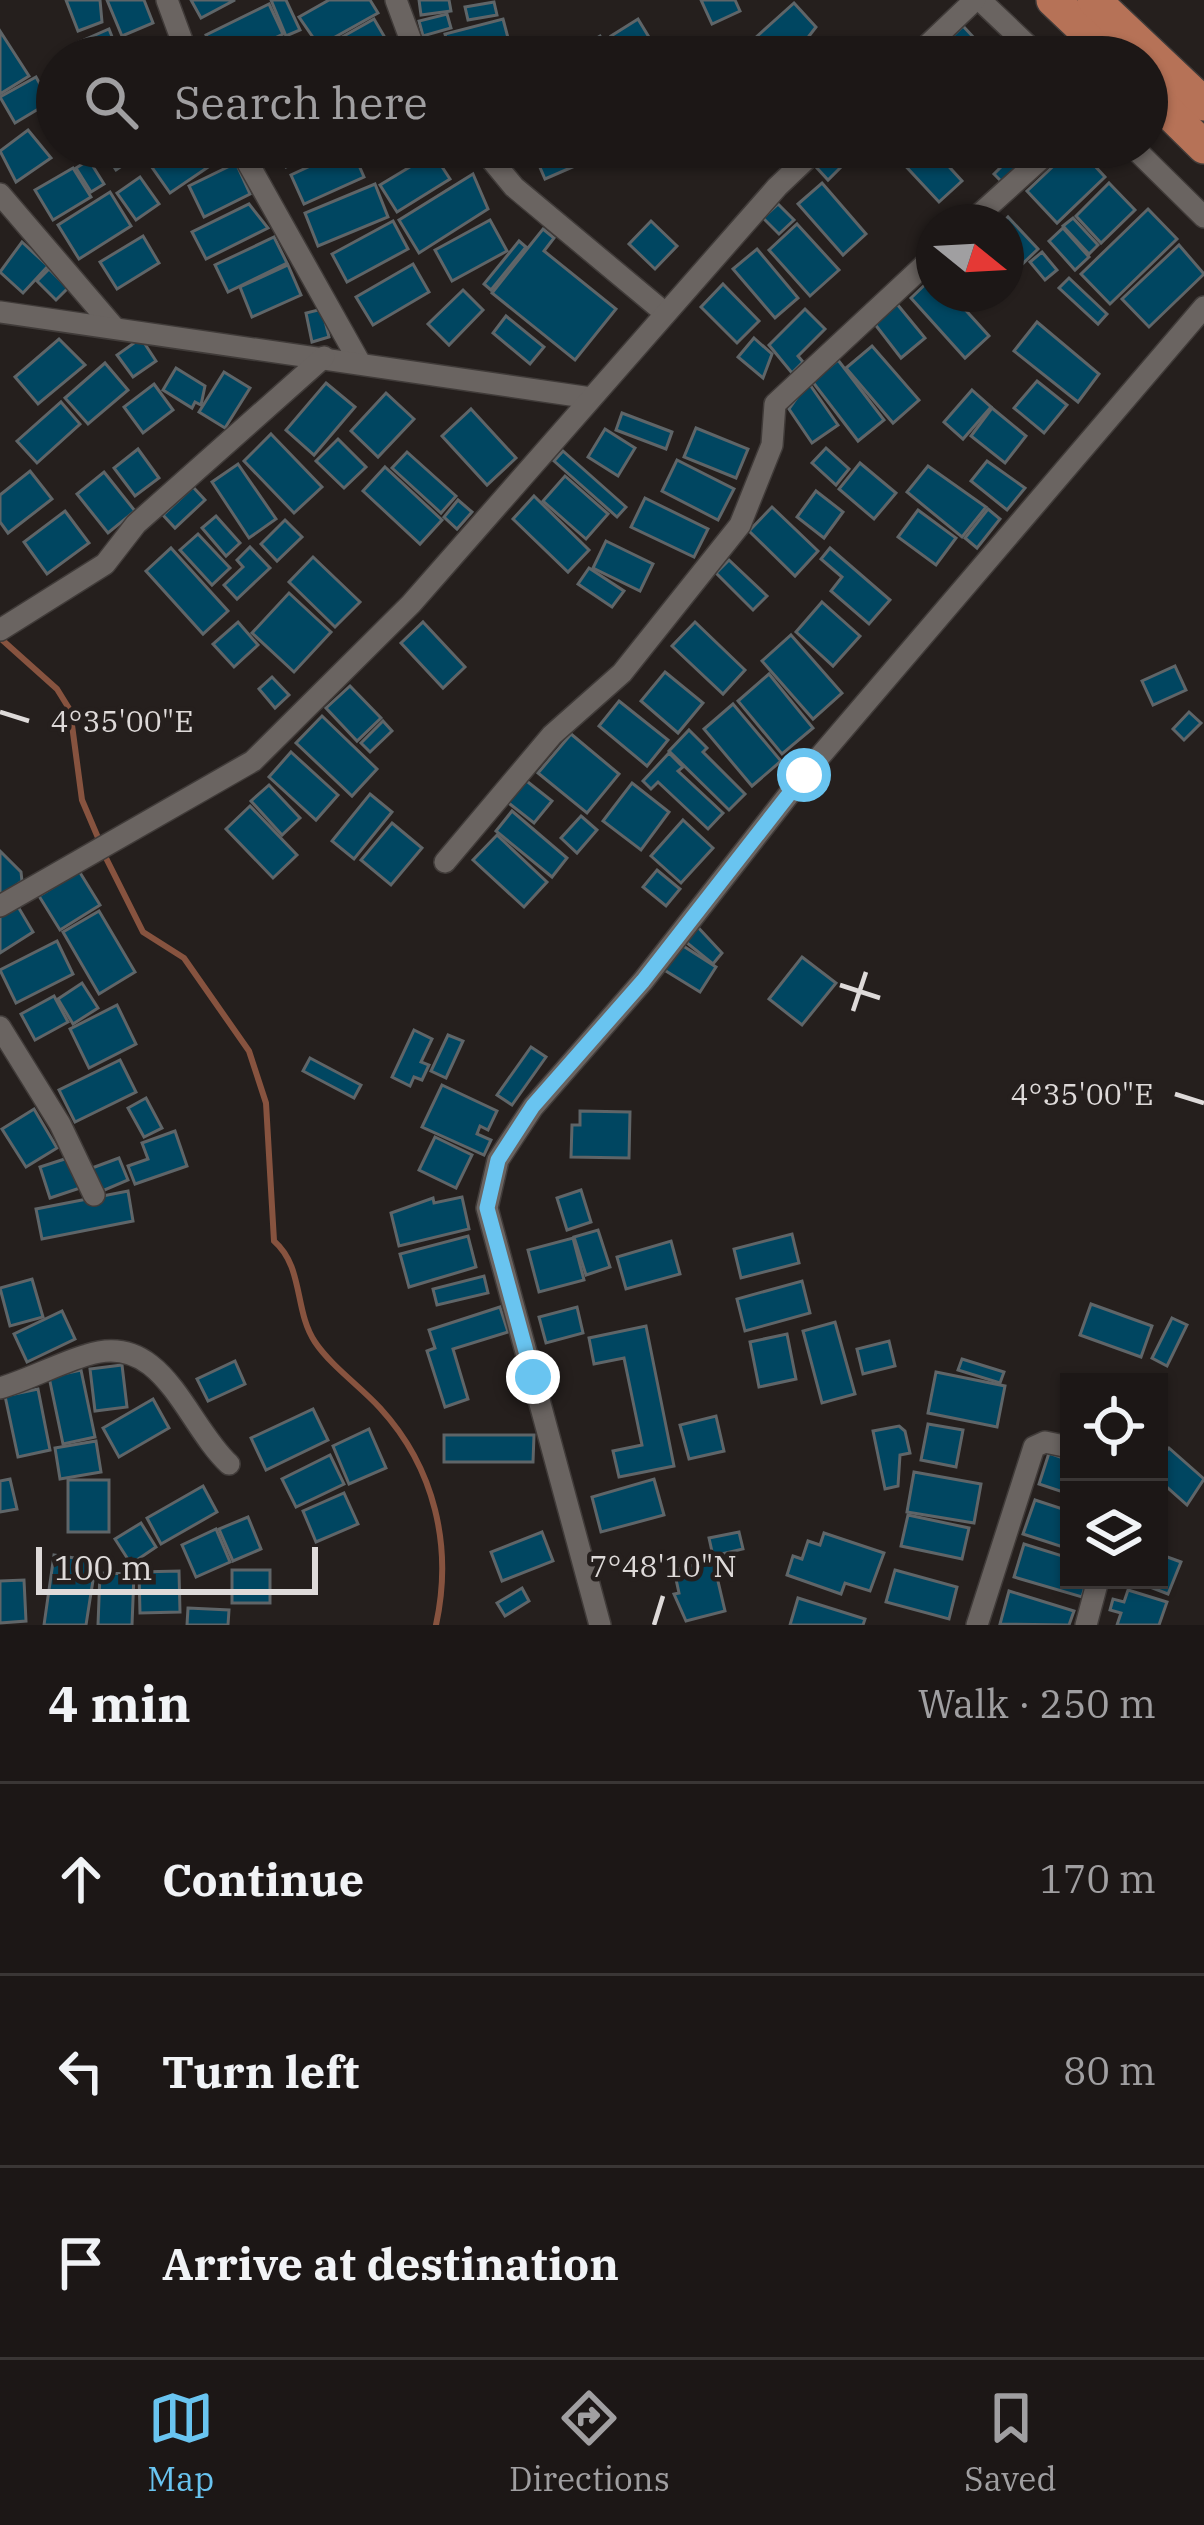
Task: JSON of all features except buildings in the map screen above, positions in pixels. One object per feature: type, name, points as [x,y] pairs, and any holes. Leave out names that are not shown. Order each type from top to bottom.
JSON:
[{"type":"main road","points":[[1053,0],[1090,36]]},
{"type":"main road","points":[[1094,0],[1132,36]]},
{"type":"main road","points":[[1168,70],[1204,104]]},
{"type":"main road","points":[[1168,112],[1204,147]]},
{"type":"street","points":[[166,0],[180,36]]},
{"type":"street","points":[[396,0],[409,36]]},
{"type":"street","points":[[938,36],[978,0],[1017,36]]},
{"type":"street","points":[[251,168],[360,363]]},
{"type":"street","points":[[498,168],[514,187],[665,314]]},
{"type":"street","points":[[0,905],[253,761],[411,604],[800,168]]},
{"type":"street","points":[[991,204],[1031,168]]},
{"type":"street","points":[[1154,168],[1204,217]]},
{"type":"street","points":[[0,194],[113,326]]},
{"type":"street","points":[[445,862],[552,735],[622,673],[740,525],[772,445],[775,404],[916,273]]},
{"type":"street","points":[[600,1625],[487,1208],[498,1160],[533,1106],[643,981],[804,775],[1204,308]]},
{"type":"street","points":[[0,312],[591,398]]},
{"type":"street","points":[[0,630],[105,564],[136,524],[324,357]]},
{"type":"street","points":[[0,1027],[60,1124],[94,1195]]},
{"type":"street","points":[[0,1388],[87,1354],[128,1353],[158,1367],[229,1464]]},
{"type":"street","points":[[977,1625],[1034,1447],[1046,1442],[1060,1445]]},
{"type":"street","points":[[1086,1625],[1096,1589]]},
{"type":"waterway","points":[[0,638],[57,689],[70,710],[82,800],[99,840]]},
{"type":"waterway","points":[[103,852],[143,932],[184,958],[249,1051],[266,1103],[274,1241],[290,1263],[315,1342],[399,1431],[426,1482],[440,1538],[441,1596],[436,1625]]},
{"type":"route","points":[[533,1377],[487,1208],[498,1160],[533,1106],[643,981],[804,775]]}]
